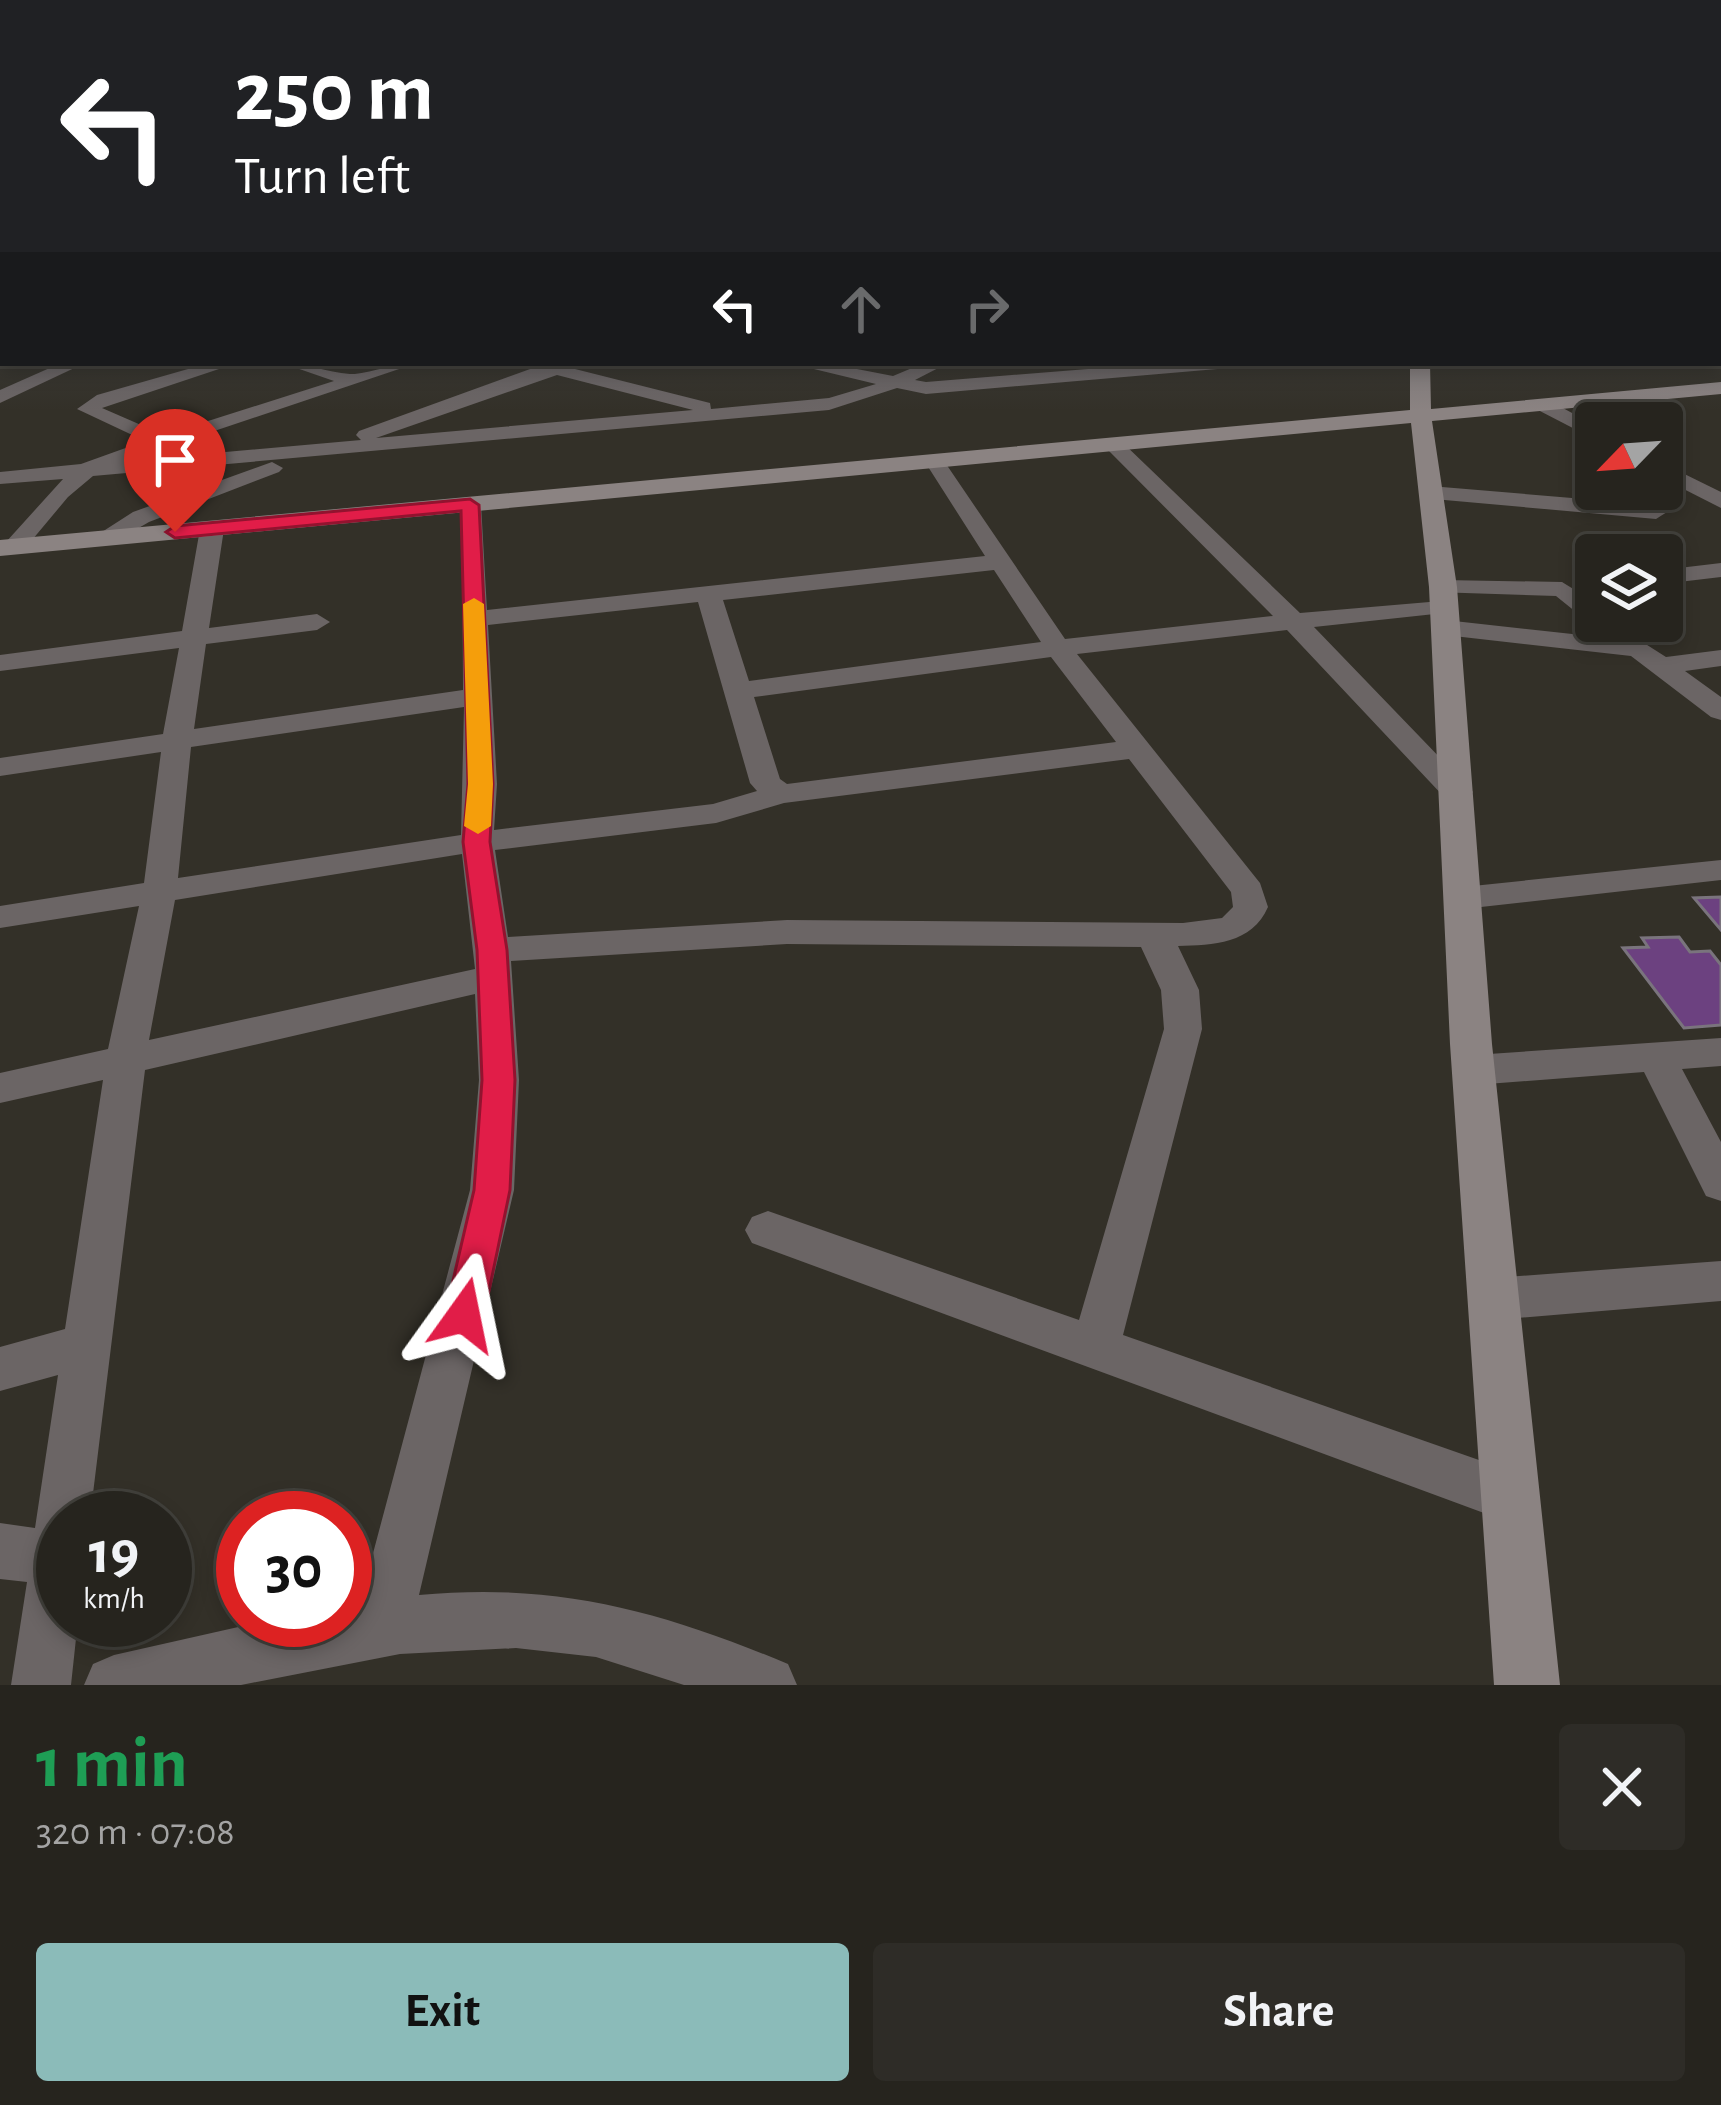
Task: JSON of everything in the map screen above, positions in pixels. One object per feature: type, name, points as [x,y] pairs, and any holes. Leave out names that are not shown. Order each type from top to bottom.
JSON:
[{"type":"street","points":[[3,393],[69,366]]},
{"type":"street","points":[[160,440],[87,409],[104,399],[217,366]]},
{"type":"street","points":[[302,366],[351,380]]},
{"type":"street","points":[[7,547],[80,472],[160,440],[397,366]]},
{"type":"street","points":[[103,539],[197,494],[566,366],[728,413]]},
{"type":"street","points":[[811,366],[926,388],[1193,366]]},
{"type":"street","points":[[0,478],[844,402],[931,366]]},
{"type":"street","points":[[1098,374],[1113,366]]},
{"type":"street","points":[[1422,366],[1439,394],[1430,494],[1444,607],[1474,1070],[1527,1685]]},
{"type":"street","points":[[7,547],[1115,446],[1439,394],[1543,405],[1721,388]]},
{"type":"street","points":[[1543,405],[1575,423]]},
{"type":"street","points":[[1115,446],[1294,622],[1457,793]]},
{"type":"street","points":[[0,1088],[492,964],[787,932],[1152,935],[1236,927],[1250,917],[1253,905],[1248,891],[1058,649],[935,462]]},
{"type":"street","points":[[1683,471],[1721,470]]},
{"type":"street","points":[[1683,481],[1721,502]]},
{"type":"street","points":[[1430,494],[1656,512]]},
{"type":"street","points":[[382,1628],[492,1190],[499,1080],[492,964],[477,842],[481,784],[470,505]]},
{"type":"street","points":[[67,1491],[126,1059],[160,890],[177,741],[212,529]]},
{"type":"street","points":[[474,620],[1001,562]]},
{"type":"street","points":[[1683,575],[1721,570]]},
{"type":"street","points":[[739,691],[1575,587]]},
{"type":"street","points":[[1562,589],[1575,599]]},
{"type":"street","points":[[708,592],[766,783],[781,794]]},
{"type":"street","points":[[1444,607],[1648,658],[1721,658]]},
{"type":"street","points":[[0,663],[317,622]]},
{"type":"street","points":[[1628,642],[1721,711]]},
{"type":"street","points":[[0,767],[477,696]]},
{"type":"street","points":[[0,917],[477,842],[716,813],[781,794],[1133,749]]},
{"type":"street","points":[[1463,898],[1721,870]]},
{"type":"street","points":[[1095,1347],[1183,1029],[1185,1000],[1179,976],[1152,935]]},
{"type":"street","points":[[1474,1070],[1721,1052]]},
{"type":"street","points":[[1657,1059],[1721,1184]]},
{"type":"street","points":[[768,1230],[1511,1497]]},
{"type":"street","points":[[1493,1299],[1721,1281]]},
{"type":"street","points":[[0,1369],[87,1345]]},
{"type":"street","points":[[0,1551],[36,1540]]},
{"type":"street","points":[[114,1685],[382,1628],[486,1618],[578,1625],[766,1685]]},
{"type":"street","points":[[41,1685],[46,1647]]},
{"type":"building","points":[[1721,897],[1721,930],[1694,898]]},
{"type":"building","points":[[1679,937],[1690,952],[1710,951],[1721,965],[1721,1025],[1684,1028],[1623,948],[1648,947],[1642,938]]},
{"type":"slow traffic","points":[[474,604],[481,784],[478,826]]},
{"type":"route","points":[[175,532],[470,505],[481,784],[477,842],[492,950],[499,1080],[492,1190],[464,1315]]}]
